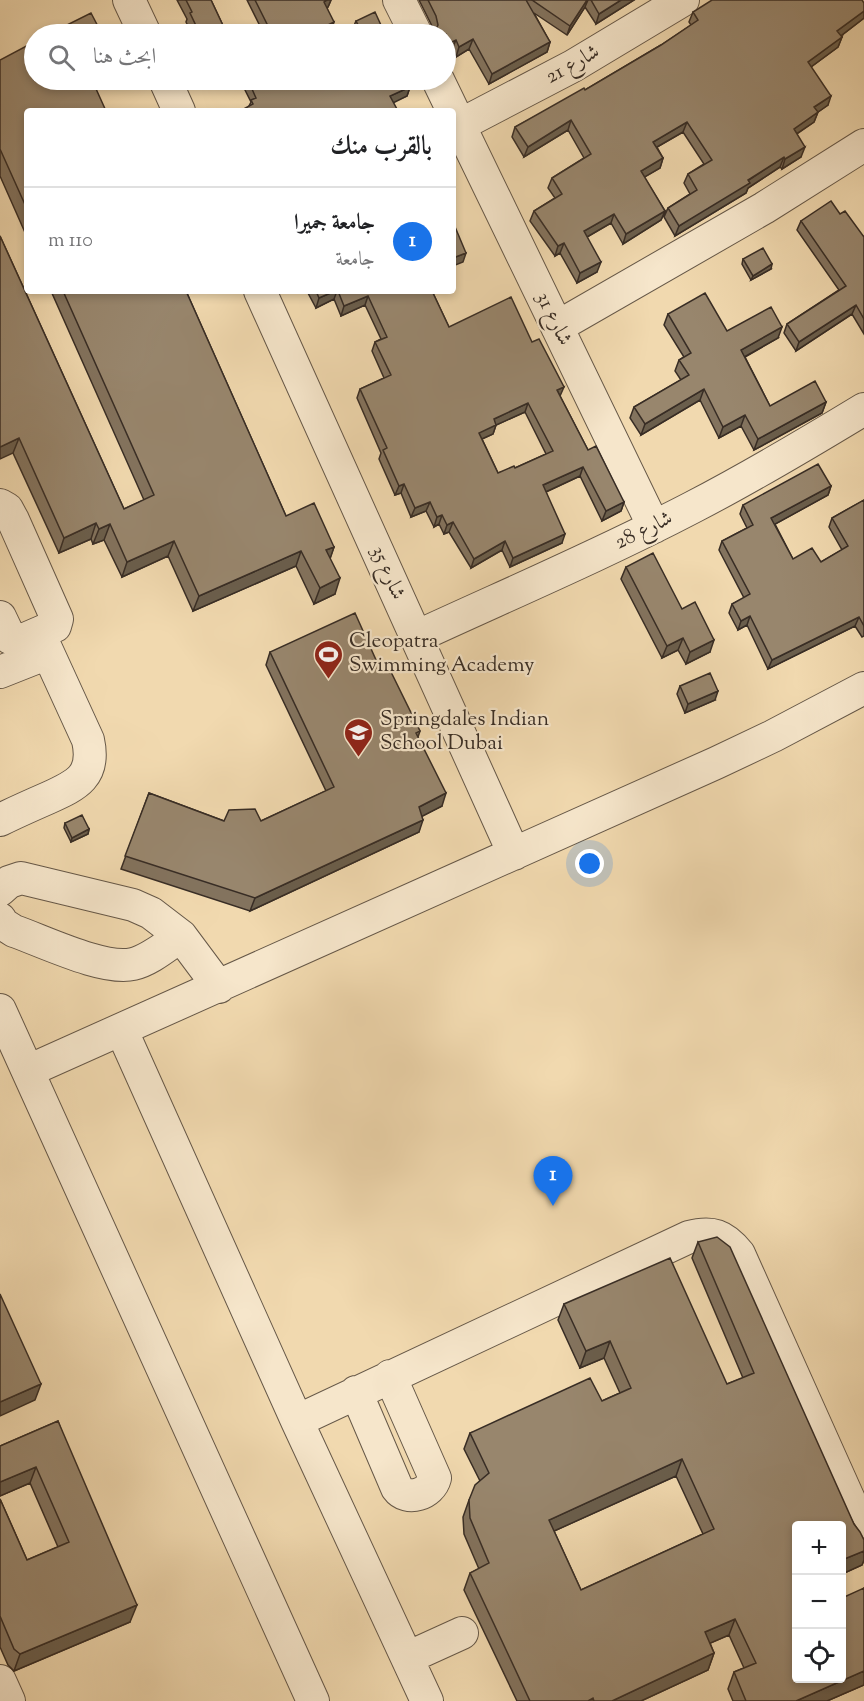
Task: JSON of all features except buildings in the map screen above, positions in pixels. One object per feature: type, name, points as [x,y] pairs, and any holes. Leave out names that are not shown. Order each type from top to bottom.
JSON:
[{"type":"street","points":[[129,0],[140,24]]},
{"type":"street","points":[[399,0],[411,24]]},
{"type":"street","name":"شارع 21","points":[[457,126],[573,66],[683,0]]},
{"type":"street","points":[[170,90],[178,108]]},
{"type":"street","name":"شارع 31","points":[[442,90],[450,108]]},
{"type":"street","name":"شارع 31","points":[[457,126],[654,527]]},
{"type":"street","points":[[557,327],[764,208],[864,145]]},
{"type":"street","name":"شارع 35","points":[[261,294],[514,854]]},
{"type":"street","name":"شارع 28","points":[[416,637],[654,527],[729,488],[864,410]]},
{"type":"street","points":[[0,505],[7,509],[13,520],[57,620],[43,643],[0,672]]},
{"type":"street","points":[[0,617],[10,638],[15,642],[43,643]]},
{"type":"street","points":[[0,820],[72,787],[83,778],[89,766],[91,753],[88,740],[43,643]]},
{"type":"street","points":[[28,1071],[122,1031],[725,759],[864,688]]},
{"type":"street","points":[[0,890],[9,882],[21,878],[133,905],[151,913],[181,936],[219,987]]},
{"type":"street","points":[[0,919],[3,924],[14,931],[107,965],[133,964],[146,959],[181,936]]},
{"type":"street","points":[[0,1010],[240,1543],[314,1701]]},
{"type":"street","points":[[122,1031],[297,1421],[427,1701]]},
{"type":"street","points":[[297,1421],[689,1237],[703,1234],[717,1235],[730,1242],[739,1254],[864,1533]]},
{"type":"street","points":[[356,1392],[397,1488],[404,1495],[413,1496],[430,1488],[435,1478],[390,1376]]},
{"type":"street","points":[[407,1658],[462,1633]]},
{"type":"street","points":[[0,1681],[9,1701]]},
{"type":"place","name":"Cleopatra Swimming Academy","points":[[328,680]]},
{"type":"place","name":"Springdales Indian School Dubai","points":[[359,758]]},
{"type":"place","name":"جامعة جميرا","points":[[553,1206]]}]
